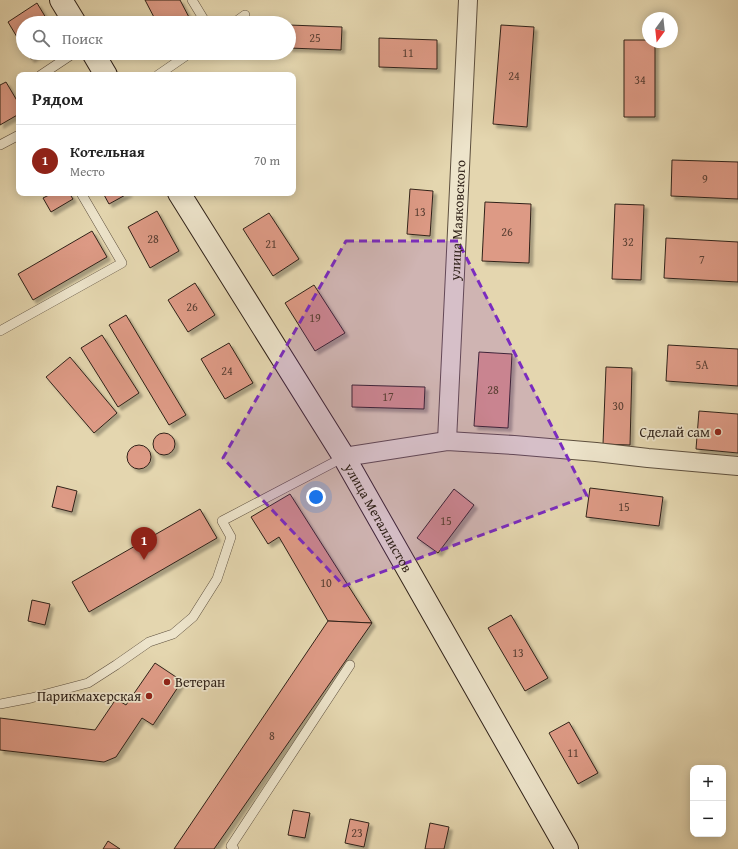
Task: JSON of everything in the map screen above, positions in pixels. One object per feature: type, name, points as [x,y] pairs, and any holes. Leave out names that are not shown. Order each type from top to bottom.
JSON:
[{"type":"street","points":[[62,0],[71,16]]},
{"type":"street","name":"улица Маяковского","points":[[447,441],[468,0]]},
{"type":"street","points":[[97,60],[104,72]]},
{"type":"street","name":"улица Металлистов","points":[[181,196],[344,457],[567,849]]},
{"type":"street","points":[[344,457],[447,441],[596,452],[738,466]]},
{"type":"lane","points":[[192,0],[202,16]]},
{"type":"lane","points":[[46,72],[64,60]]},
{"type":"lane","points":[[162,72],[180,60]]},
{"type":"lane","points":[[0,145],[16,137]]},
{"type":"lane","points":[[0,331],[122,263],[84,196]]},
{"type":"lane","points":[[0,704],[31,698],[88,683],[149,642],[173,634],[193,616],[217,579],[231,537],[222,521],[344,457]]},
{"type":"lane","points":[[234,849],[231,846],[350,665]]},
{"type":"highlighted area","points":[[346,241],[458,241],[587,496],[344,586],[223,458]]},
{"type":"building","points":[[145,0],[180,0],[188,16],[153,16]]},
{"type":"building","points":[[37,3],[45,16],[17,16]]},
{"type":"building","points":[[16,17],[16,35],[8,22]]},
{"type":"building","points":[[296,25],[342,27],[341,50],[296,48]]},
{"type":"building","points":[[501,25],[534,27],[527,127],[493,124]]},
{"type":"building","points":[[379,38],[437,40],[437,69],[379,67]]},
{"type":"building","points":[[624,40],[642,40],[642,48],[655,48],[655,117],[624,117]]},
{"type":"building","points":[[6,82],[16,99],[16,116],[0,125],[0,85]]},
{"type":"building","points":[[672,160],[738,162],[738,199],[671,196]]},
{"type":"building","points":[[410,189],[433,191],[430,236],[407,234]]},
{"type":"building","points":[[47,196],[71,196],[73,199],[51,212],[43,198]]},
{"type":"building","points":[[105,196],[124,196],[109,204]]},
{"type":"building","points":[[485,202],[531,204],[529,263],[482,261]]},
{"type":"building","points":[[615,204],[644,205],[641,280],[612,279]]},
{"type":"building","points":[[157,211],[179,251],[150,268],[128,227]]},
{"type":"building","points":[[269,213],[299,259],[273,276],[243,229]]},
{"type":"building","points":[[92,231],[107,257],[33,300],[18,274]]},
{"type":"building","points":[[666,238],[738,242],[738,282],[664,278]]},
{"type":"building","points":[[195,283],[215,315],[188,332],[168,300]]},
{"type":"building","points":[[314,285],[345,333],[315,351],[285,303]]},
{"type":"building","points":[[126,315],[186,415],[169,425],[109,325]]},
{"type":"building","points":[[102,335],[139,393],[118,407],[81,348]]},
{"type":"building","points":[[229,343],[253,383],[225,399],[201,359]]},
{"type":"building","points":[[668,345],[738,349],[738,386],[666,381]]},
{"type":"building","points":[[479,352],[512,354],[508,428],[474,426]]},
{"type":"building","points":[[70,357],[117,413],[94,433],[46,377]]},
{"type":"building","points":[[606,367],[632,368],[630,445],[603,444]]},
{"type":"building","points":[[352,385],[425,387],[424,409],[352,407]]},
{"type":"building","name":"Сделай сам","points":[[699,411],[738,414],[738,453],[696,449]]},
{"type":"building","points":[[164,433],[172,436],[175,444],[172,452],[164,455],[156,452],[153,444],[156,436]]},
{"type":"building","points":[[139,445],[147,449],[151,457],[147,465],[139,469],[131,465],[127,457],[131,449]]},
{"type":"building","points":[[57,486],[77,491],[72,512],[52,507]]},
{"type":"building","points":[[590,488],[663,497],[659,526],[586,517]]},
{"type":"building","points":[[454,489],[474,505],[438,553],[417,538]]},
{"type":"building","points":[[290,494],[372,623],[328,621],[279,537],[268,544],[251,517]]},
{"type":"building","points":[[200,509],[217,538],[89,612],[72,582]]},
{"type":"building","points":[[32,600],[50,604],[45,625],[28,621]]},
{"type":"building","points":[[511,615],[548,678],[525,691],[488,628]]},
{"type":"building","points":[[328,621],[372,623],[214,849],[174,849]]},
{"type":"building","points":[[155,663],[182,681],[153,725],[142,718],[116,757],[104,762],[0,750],[0,718],[95,730],[116,699],[126,705]]},
{"type":"building","points":[[569,722],[598,773],[578,784],[549,733]]},
{"type":"building","points":[[293,810],[310,813],[305,838],[288,835]]},
{"type":"building","points":[[350,819],[369,823],[364,847],[345,843]]},
{"type":"building","points":[[430,823],[449,827],[444,849],[425,849]]},
{"type":"building","points":[[108,841],[120,849],[103,849]]},
{"type":"place","name":"Сделай сам","points":[[718,432]]},
{"type":"place","name":"Котельная","points":[[144,560]]},
{"type":"place","name":"Ветеран","points":[[167,682]]},
{"type":"place","name":"Парикмахерская","points":[[149,696]]}]
